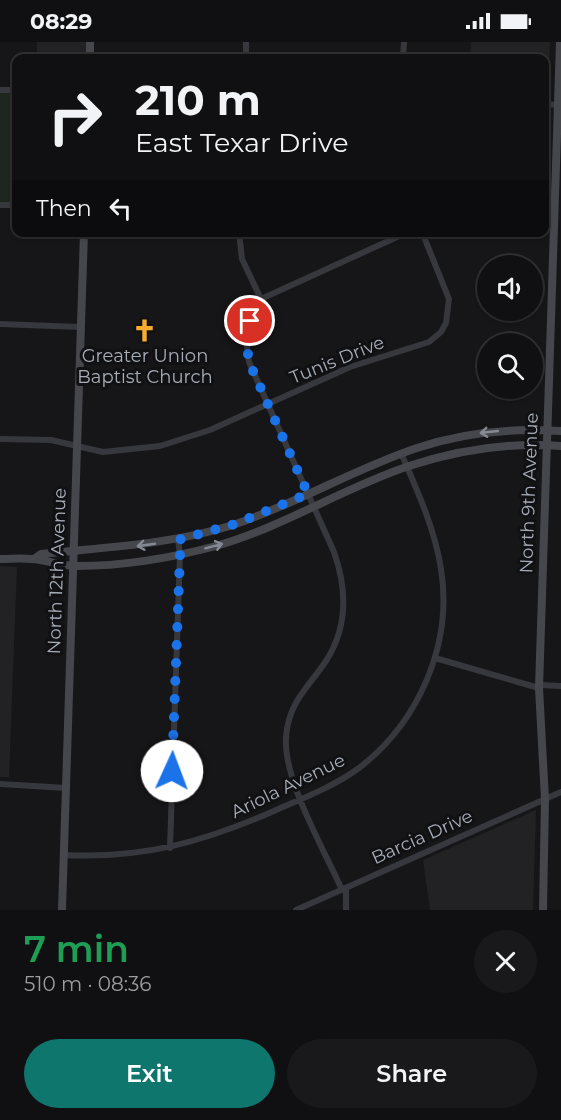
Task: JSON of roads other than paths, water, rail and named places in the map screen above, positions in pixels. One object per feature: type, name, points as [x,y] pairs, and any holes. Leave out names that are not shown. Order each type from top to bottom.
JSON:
[{"type":"street","name":"North 9th Avenue","points":[[543,910],[545,799],[539,686],[547,444],[558,240],[555,209],[560,42]]},
{"type":"street","points":[[549,104],[558,105]]},
{"type":"street","points":[[549,208],[555,209]]},
{"type":"street","name":"North 12th Avenue","points":[[62,910],[84,237]]},
{"type":"street","points":[[240,237],[242,259],[261,299]]},
{"type":"street","points":[[346,910],[344,889],[301,799],[288,765],[288,725],[297,699],[332,651],[344,608],[339,567],[249,362],[246,346],[247,331],[261,299],[397,237]]},
{"type":"street","name":"Tunis Drive","points":[[0,439],[51,441],[119,452],[160,446],[210,430],[350,367],[421,346],[441,332],[448,316],[449,299],[424,237]]},
{"type":"street","points":[[0,324],[80,327]]},
{"type":"street","points":[[34,559],[40,554],[122,548],[178,540],[235,524],[401,453],[474,434],[561,431]]},
{"type":"street","points":[[0,559],[34,559],[73,566],[120,564],[180,555],[246,536],[407,467],[466,451],[547,444],[561,446]]},
{"type":"street","name":"Ariola Avenue","points":[[64,855],[108,856],[170,848],[233,829],[343,779],[387,743],[412,710],[435,658],[443,614],[441,569],[430,524],[401,453]]},
{"type":"street","points":[[170,848],[180,555],[178,540]]},
{"type":"street","points":[[435,658],[539,686],[561,686]]},
{"type":"street","points":[[0,784],[66,788]]},
{"type":"street","name":"Barcia Drive","points":[[296,910],[561,792]]},
{"type":"place","name":"Greater Union Baptist Church","points":[[145,330]]}]
